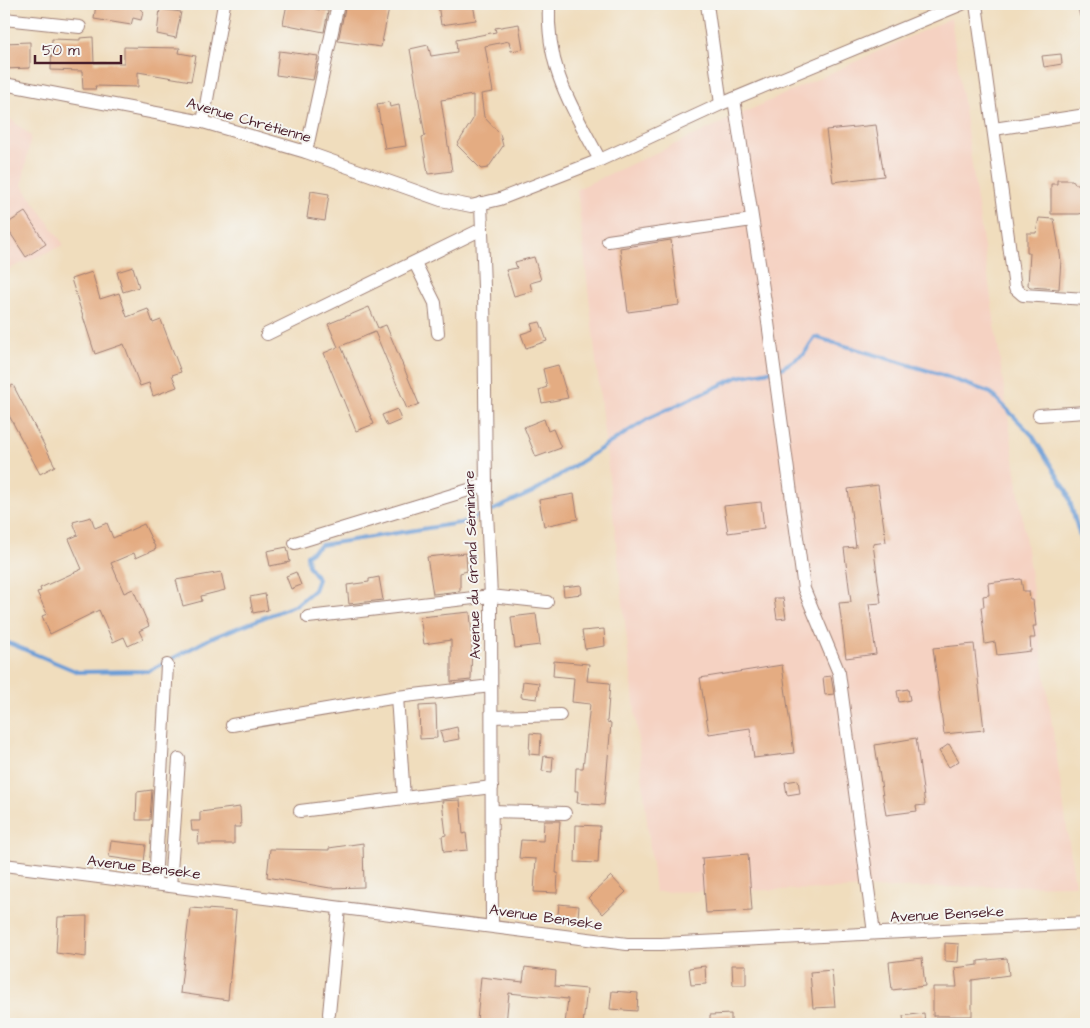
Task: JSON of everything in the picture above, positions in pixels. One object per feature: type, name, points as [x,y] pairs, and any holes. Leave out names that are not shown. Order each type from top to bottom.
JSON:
[{"type":"street","points":[[203,122],[224,4]]},
{"type":"street","points":[[306,152],[338,4]]},
{"type":"street","points":[[549,4],[550,44],[558,78],[600,160]]},
{"type":"street","points":[[707,4],[721,104]]},
{"type":"street","name":"Avenue Chrétienne","points":[[4,84],[203,122],[306,152],[441,200],[471,206],[500,199],[600,160],[721,104],[962,4]]},
{"type":"street","points":[[976,4],[1015,288],[1023,295],[1086,299]]},
{"type":"street","points":[[1084,4],[1086,14]]},
{"type":"street","points":[[4,19],[80,27]]},
{"type":"street","points":[[734,99],[804,589],[836,663],[843,689],[874,933]]},
{"type":"street","points":[[994,129],[1086,115]]},
{"type":"street","name":"Avenue du Grand Séminaire","points":[[481,203],[484,287],[485,488],[491,596],[492,926]]},
{"type":"street","points":[[608,240],[752,220]]},
{"type":"street","points":[[267,334],[482,229]]},
{"type":"street","points":[[414,263],[435,303],[438,333]]},
{"type":"street","points":[[1039,415],[1086,412]]},
{"type":"street","points":[[295,543],[485,488]]},
{"type":"street","points":[[308,617],[491,596],[547,602]]},
{"type":"street","points":[[155,884],[167,665]]},
{"type":"street","points":[[232,725],[397,697],[492,686]]},
{"type":"street","points":[[397,697],[404,798]]},
{"type":"street","points":[[492,717],[560,715]]},
{"type":"street","points":[[170,886],[179,759]]},
{"type":"street","points":[[300,811],[492,787]]},
{"type":"street","points":[[492,812],[565,813]]},
{"type":"street","name":"Avenue Benseke","points":[[4,866],[492,926],[597,942],[641,944],[1086,923]]},
{"type":"street","points":[[329,1014],[339,908]]},
{"type":"shaded area","points":[[951,18],[1075,885],[655,892],[577,189]]},
{"type":"shaded area","points":[[4,110],[7,116],[31,136],[22,185],[64,245],[4,271]]},
{"type":"building","points":[[96,4],[136,4],[143,12],[141,20],[133,18],[131,25],[94,19]]},
{"type":"building","points":[[287,4],[328,11],[324,32],[283,24]]},
{"type":"building","points":[[346,4],[390,4],[381,47],[338,41]]},
{"type":"building","points":[[438,4],[473,4],[476,20],[441,25]]},
{"type":"building","points":[[160,9],[181,12],[176,38],[157,34]]},
{"type":"building","points":[[519,24],[523,49],[511,51],[509,41],[485,46],[493,92],[481,94],[484,117],[500,134],[503,146],[488,168],[481,169],[457,145],[473,119],[473,95],[441,100],[452,171],[428,174],[422,137],[425,136],[410,49],[428,45],[431,56],[457,52],[456,40],[496,32],[495,28]]},
{"type":"building","points":[[93,37],[94,63],[124,63],[124,47],[180,48],[179,53],[196,56],[191,81],[138,72],[138,87],[95,86],[96,89],[83,89],[82,71],[51,70],[52,39],[80,40],[80,38]]},
{"type":"building","points":[[30,42],[30,68],[4,69],[4,43]]},
{"type":"building","points":[[279,51],[318,56],[313,80],[276,75]]},
{"type":"building","points":[[1061,54],[1062,64],[1044,67],[1042,56]]},
{"type":"building","points":[[389,102],[390,107],[399,105],[406,146],[385,149],[377,104]]},
{"type":"building","points":[[876,125],[884,176],[833,182],[826,130]]},
{"type":"building","points":[[1057,180],[1072,180],[1075,184],[1086,184],[1086,212],[1079,214],[1051,214],[1051,184],[1057,184]]},
{"type":"building","points":[[311,191],[329,194],[325,221],[307,218]]},
{"type":"building","points":[[25,212],[46,244],[26,257],[5,225]]},
{"type":"building","points":[[1039,218],[1054,219],[1061,260],[1059,289],[1030,287],[1028,285],[1030,253],[1027,253],[1027,233],[1036,233]]},
{"type":"building","points":[[671,240],[679,305],[628,312],[620,248]]},
{"type":"building","points":[[534,257],[541,280],[530,283],[532,291],[514,296],[506,270],[517,268],[515,262]]},
{"type":"building","points":[[133,267],[139,287],[123,292],[117,272]]},
{"type":"building","points":[[92,272],[100,299],[119,293],[127,317],[148,309],[153,323],[161,320],[181,372],[172,375],[177,387],[153,396],[149,383],[140,386],[124,344],[95,354],[71,279]]},
{"type":"building","points":[[369,307],[378,328],[386,325],[419,404],[407,409],[375,332],[341,346],[374,424],[356,431],[324,353],[338,347],[328,324]]},
{"type":"building","points":[[540,322],[547,341],[526,348],[521,334],[533,330],[531,324]]},
{"type":"building","points":[[558,365],[568,398],[542,403],[539,390],[547,387],[543,369]]},
{"type":"building","points":[[13,385],[55,466],[40,474],[4,406],[4,390]]},
{"type":"building","points":[[397,409],[401,420],[387,426],[382,415]]},
{"type":"building","points":[[544,419],[548,431],[553,429],[561,448],[536,457],[524,427]]},
{"type":"building","points":[[878,485],[886,542],[873,544],[881,603],[869,604],[876,654],[846,658],[839,603],[851,602],[844,548],[856,547],[848,489]]},
{"type":"building","points":[[574,494],[578,519],[544,526],[539,500]]},
{"type":"building","points":[[761,502],[764,528],[728,533],[724,506]]},
{"type":"building","points":[[91,517],[95,528],[107,523],[113,538],[144,524],[156,549],[136,558],[134,553],[111,563],[124,593],[133,589],[149,626],[139,631],[143,639],[128,646],[124,637],[113,642],[99,610],[50,634],[42,616],[47,614],[37,592],[41,591],[40,588],[82,569],[69,539],[78,535],[73,522]]},
{"type":"building","points":[[287,547],[290,562],[270,566],[267,551]]},
{"type":"building","points":[[466,553],[467,571],[460,573],[460,591],[433,594],[427,557]]},
{"type":"building","points":[[221,572],[225,590],[201,596],[202,601],[183,606],[176,580]]},
{"type":"building","points":[[296,572],[301,585],[291,589],[286,576]]},
{"type":"building","points":[[379,577],[383,600],[349,604],[347,585],[369,582],[369,579]]},
{"type":"building","points":[[1021,579],[1023,591],[1029,591],[1030,600],[1033,600],[1036,626],[1033,626],[1035,638],[1030,638],[1031,651],[997,655],[995,642],[985,644],[981,607],[984,607],[983,596],[989,595],[988,583]]},
{"type":"building","points":[[581,585],[582,594],[564,596],[563,587]]},
{"type":"building","points":[[265,594],[268,610],[253,613],[250,597]]},
{"type":"building","points":[[774,598],[783,598],[786,618],[777,619]]},
{"type":"building","points":[[470,612],[472,636],[471,680],[451,682],[451,640],[424,644],[420,617]]},
{"type":"building","points":[[536,614],[540,645],[515,648],[511,617]]},
{"type":"building","points":[[604,629],[605,646],[585,649],[582,631]]},
{"type":"building","points":[[974,644],[984,730],[944,734],[933,648]]},
{"type":"building","points":[[554,661],[589,664],[587,681],[610,683],[607,722],[611,723],[604,805],[577,803],[578,791],[575,791],[576,768],[583,768],[590,704],[572,702],[574,678],[553,676]]},
{"type":"building","points":[[782,665],[794,753],[754,758],[750,728],[709,734],[700,678]]},
{"type":"building","points":[[831,676],[834,694],[825,695],[823,677]]},
{"type":"building","points":[[523,681],[539,683],[537,699],[521,697]]},
{"type":"building","points":[[908,689],[910,700],[899,702],[897,691]]},
{"type":"building","points":[[436,705],[437,738],[420,739],[419,706]]},
{"type":"building","points":[[457,727],[459,739],[443,742],[440,731]]},
{"type":"building","points":[[530,733],[541,734],[540,755],[529,754]]},
{"type":"building","points":[[916,738],[925,805],[916,806],[917,811],[886,815],[875,745]]},
{"type":"building","points":[[949,744],[959,761],[949,767],[939,751]]},
{"type":"building","points":[[544,756],[553,757],[552,772],[542,771]]},
{"type":"building","points":[[798,780],[800,793],[787,795],[785,782]]},
{"type":"building","points":[[152,790],[150,820],[136,820],[137,792]]},
{"type":"building","points":[[460,800],[463,834],[466,833],[468,850],[444,852],[442,836],[446,835],[442,801]]},
{"type":"building","points":[[240,807],[241,827],[234,827],[234,844],[198,844],[199,831],[192,831],[191,821],[200,821],[200,812]]},
{"type":"building","points":[[544,821],[560,821],[556,873],[558,873],[557,893],[534,892],[536,859],[519,858],[521,840],[543,841]]},
{"type":"building","points":[[576,825],[600,826],[598,863],[575,862]]},
{"type":"building","points":[[111,841],[146,845],[144,862],[109,857]]},
{"type":"building","points":[[363,843],[364,887],[330,888],[267,877],[270,849],[329,850],[329,848]]},
{"type":"building","points":[[748,854],[752,911],[706,913],[702,858]]},
{"type":"building","points":[[611,876],[626,892],[603,914],[588,898]]},
{"type":"building","points":[[559,904],[579,906],[578,917],[558,915]]},
{"type":"building","points":[[190,908],[236,911],[228,1000],[180,993]]},
{"type":"building","points":[[87,916],[86,957],[56,953],[58,917]]},
{"type":"building","points":[[945,943],[959,944],[958,962],[945,961]]},
{"type":"building","points":[[922,958],[925,986],[892,990],[889,962]]},
{"type":"building","points":[[1007,958],[1009,975],[972,980],[972,1016],[933,1016],[933,987],[957,987],[955,968],[978,965],[978,961]]},
{"type":"building","points":[[732,965],[746,965],[746,985],[733,985]]},
{"type":"building","points":[[705,966],[706,984],[691,985],[689,968]]},
{"type":"building","points":[[525,967],[556,971],[555,986],[587,989],[583,1024],[565,1024],[568,999],[509,993],[506,1024],[477,1021],[481,977],[523,982]]},
{"type":"building","points":[[832,970],[835,1007],[813,1008],[810,972]]},
{"type":"building","points":[[612,991],[638,993],[637,1011],[610,1009]]},
{"type":"building","points":[[924,1013],[925,1024],[904,1024],[903,1016]]},
{"type":"building","points":[[731,1014],[731,1024],[710,1024],[710,1015]]},
{"type":"waterway","points":[[491,511],[533,492],[649,418],[738,377],[780,369],[804,354],[815,337],[936,373],[991,393],[1032,435],[1067,491],[1086,553]]},
{"type":"waterway","points":[[4,641],[78,672],[149,671],[211,638],[296,605],[314,590],[318,579],[308,565],[307,555],[321,545],[466,522],[484,513]]}]
